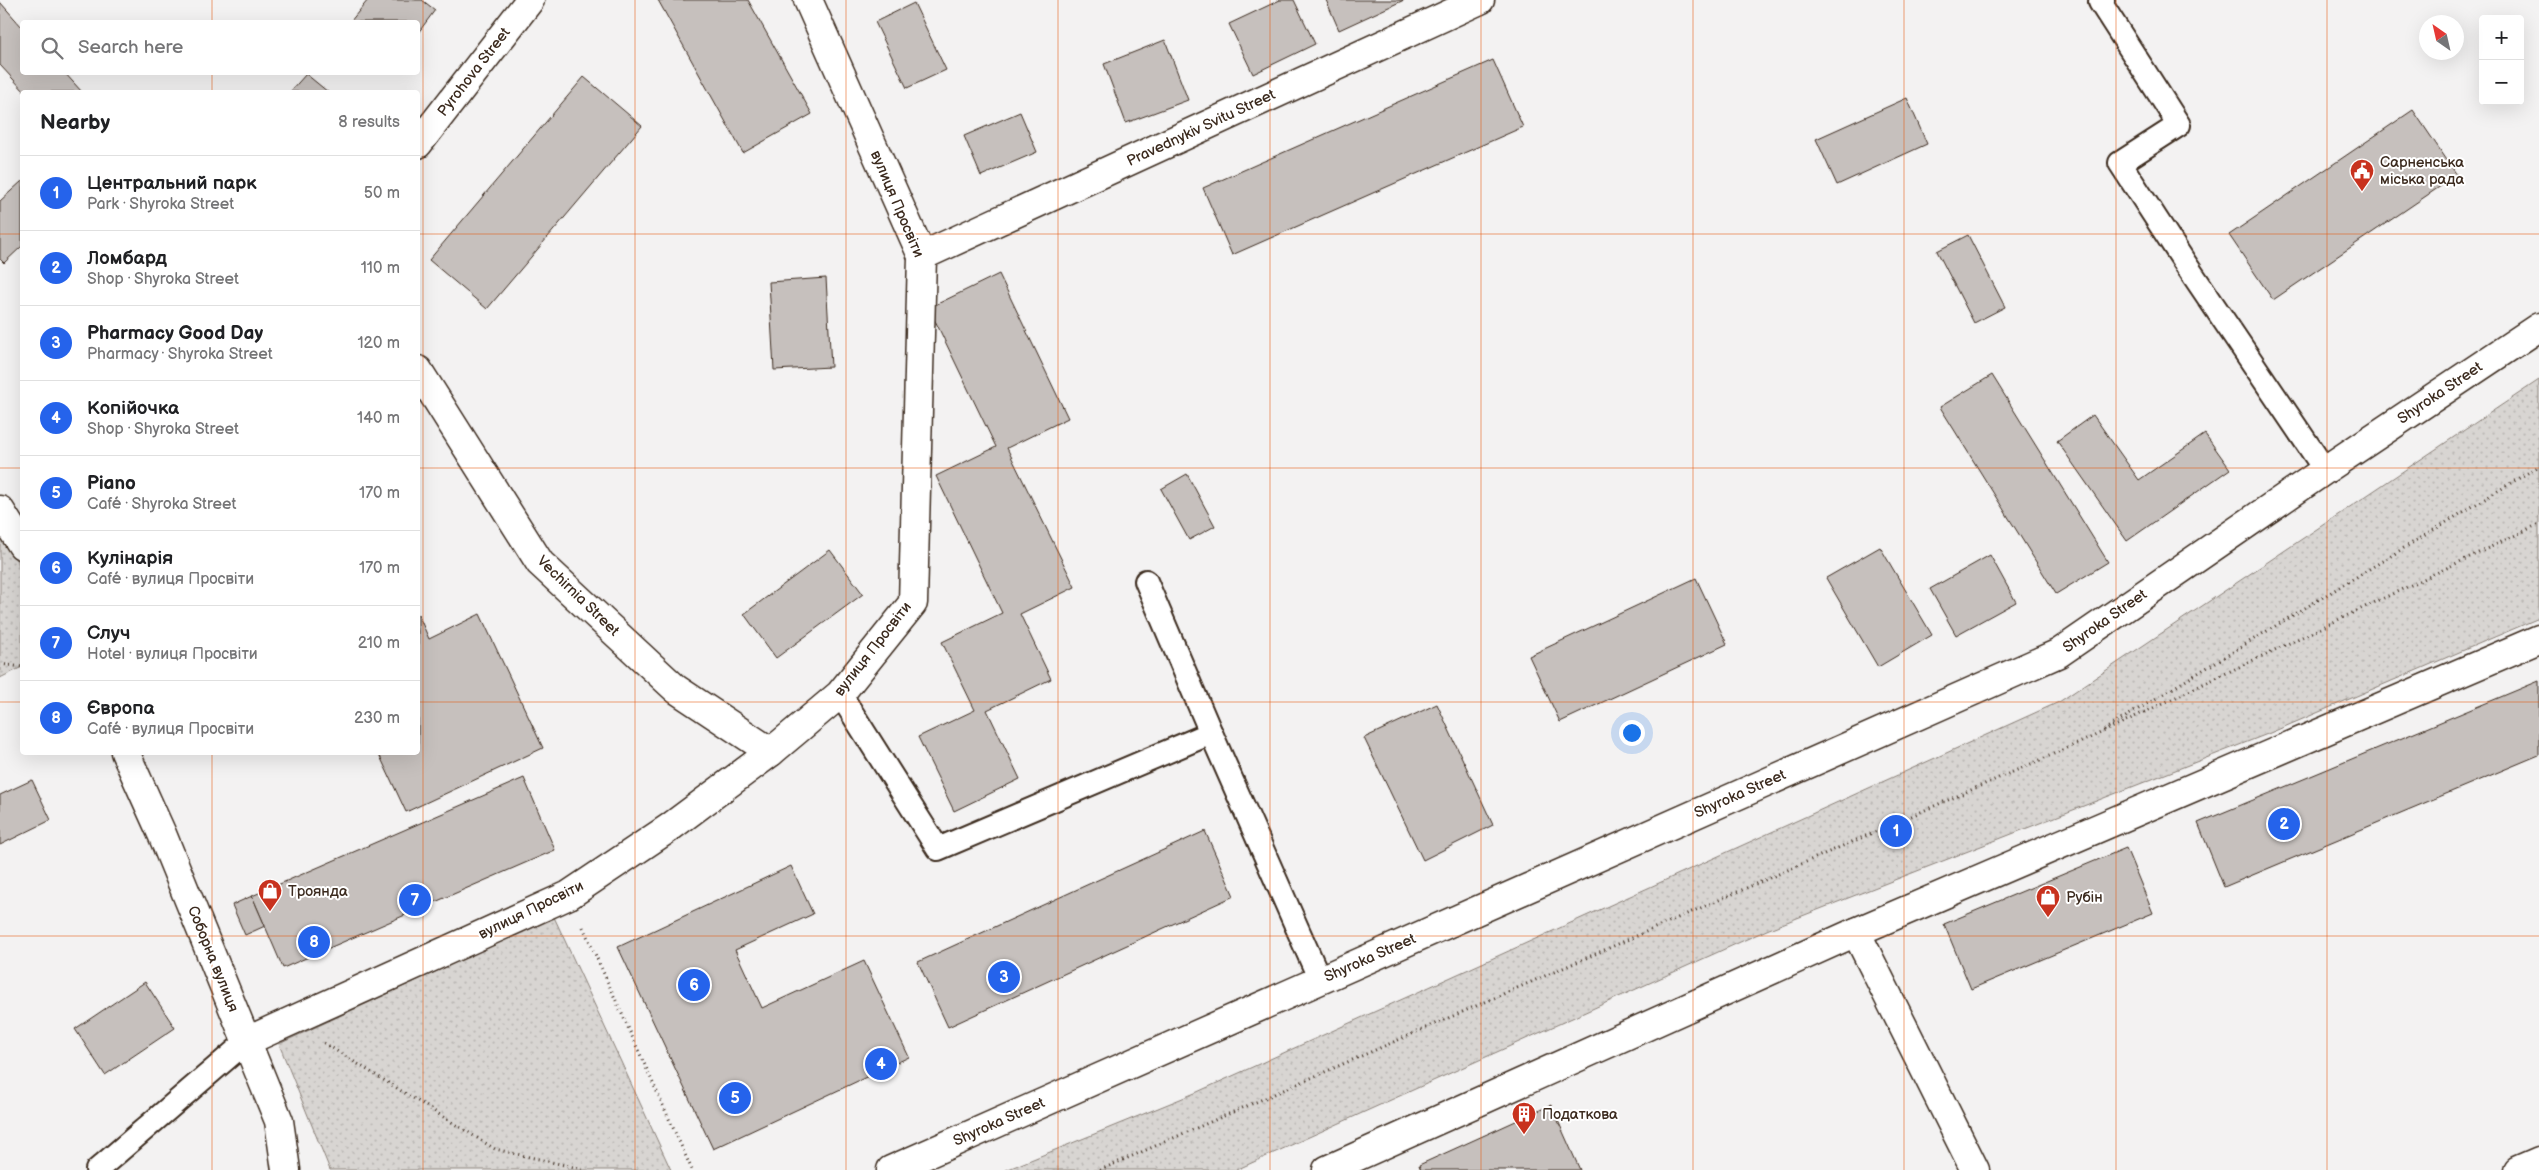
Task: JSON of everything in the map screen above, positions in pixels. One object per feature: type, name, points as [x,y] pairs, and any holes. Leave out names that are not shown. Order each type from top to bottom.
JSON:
[{"type":"street","name":"Pyrohova Street","points":[[420,141],[530,0]]},
{"type":"street","name":"вулиця Просвіти","points":[[247,1041],[568,894],[669,828],[771,752],[840,694],[913,603],[922,256],[808,0]]},
{"type":"street","name":"Pravednykiv Svitu Street","points":[[922,256],[1480,0]]},
{"type":"street","name":"Shyroka Street","points":[[890,1170],[2059,654],[2325,470],[2539,327]]},
{"type":"street","name":"Vechirnia Street","points":[[420,373],[540,563],[676,689],[771,752]]},
{"type":"street","points":[[0,510],[20,542]]},
{"type":"street","points":[[1327,1170],[1856,932],[2539,639]]},
{"type":"street","name":"Соборна вулиця","points":[[126,755],[162,834],[279,1121],[286,1170]]},
{"type":"street","points":[[1856,932],[1974,1170]]},
{"type":"street","points":[[2518,1170],[2539,1161]]},
{"type":"lane","points":[[2103,0],[2100,2],[2179,126],[2120,163],[2325,470]]},
{"type":"lane","points":[[1146,581],[1210,733],[1320,980]]},
{"type":"lane","points":[[840,694],[938,849],[1210,733]]},
{"type":"lane","points":[[97,1170],[247,1041]]},
{"type":"path","points":[[2088,739],[2539,466]]},
{"type":"path","points":[[1100,1170],[2088,739],[2539,524]]},
{"type":"path","points":[[0,664],[20,667]]},
{"type":"path","points":[[568,894],[692,1170]]},
{"type":"path","points":[[290,1022],[495,1149],[586,1170]]},
{"type":"shaded area","points":[[2539,380],[2539,618],[2270,733],[1769,929],[1236,1170],[1006,1170],[1195,1093],[2059,702]]},
{"type":"shaded area","points":[[0,532],[17,558],[20,571],[20,668],[0,678]]},
{"type":"shaded area","points":[[554,917],[671,1170],[330,1170],[279,1044]]},
{"type":"building","points":[[368,0],[422,0],[435,10],[420,30],[420,20],[352,20]]},
{"type":"building","points":[[658,0],[748,0],[812,114],[743,153]]},
{"type":"building","points":[[1280,0],[1294,0],[1315,44],[1253,74],[1229,24]]},
{"type":"building","points":[[1326,0],[1404,0],[1339,30]]},
{"type":"building","points":[[0,2],[20,25],[20,75],[67,75],[80,90],[23,90],[0,65]]},
{"type":"building","points":[[914,3],[946,70],[907,88],[875,22]]},
{"type":"building","points":[[1165,40],[1188,100],[1126,123],[1104,64]]},
{"type":"building","points":[[1493,60],[1523,127],[1232,255],[1203,188]]},
{"type":"building","points":[[307,75],[326,90],[292,90]]},
{"type":"building","points":[[584,77],[642,126],[487,309],[429,260]]},
{"type":"building","points":[[1907,98],[1927,144],[1837,185],[1816,139]]},
{"type":"building","name":"Сарненська міська рада","points":[[2413,110],[2457,175],[2273,300],[2229,235]]},
{"type":"building","points":[[1020,112],[1037,152],[981,176],[964,136]]},
{"type":"building","points":[[20,183],[20,248],[4,263],[0,259],[0,201]]},
{"type":"building","points":[[1968,235],[2005,307],[1974,323],[1937,251]]},
{"type":"building","points":[[999,274],[1068,418],[1007,448],[1075,587],[1020,614],[1051,679],[987,710],[1020,779],[954,811],[918,737],[975,710],[942,642],[1002,613],[936,476],[996,447],[929,308]]},
{"type":"building","points":[[826,278],[831,367],[774,370],[769,282]]},
{"type":"building","points":[[1992,375],[2108,562],[2056,594],[1940,407]]},
{"type":"building","points":[[2093,415],[2139,480],[2205,434],[2230,469],[2127,541],[2057,441]]},
{"type":"building","points":[[1187,474],[1215,526],[1189,540],[1161,489]]},
{"type":"building","points":[[1880,547],[1932,635],[1878,667],[1826,578]]},
{"type":"building","points":[[830,550],[863,594],[776,658],[744,614]]},
{"type":"building","points":[[1990,555],[2016,602],[1956,635],[1930,589]]},
{"type":"building","points":[[1696,578],[1727,644],[1560,722],[1529,656]]},
{"type":"building","points":[[480,614],[543,748],[406,812],[379,755],[420,755],[420,619],[429,639]]},
{"type":"building","points":[[2539,681],[2539,755],[2224,887],[2198,823]]},
{"type":"building","points":[[1437,704],[1493,825],[1423,860],[1364,738]]},
{"type":"building","points":[[524,778],[555,850],[283,968],[252,896]]},
{"type":"building","points":[[32,780],[51,820],[0,845],[0,795]]},
{"type":"building","points":[[1205,831],[1234,896],[948,1027],[918,962]]},
{"type":"building","name":"Рубін","points":[[2126,848],[2153,913],[1971,989],[1944,924]]},
{"type":"building","points":[[791,866],[813,914],[735,950],[762,1008],[864,961],[909,1057],[713,1149],[618,947]]},
{"type":"building","points":[[252,896],[265,926],[245,935],[232,905]]},
{"type":"building","points":[[145,982],[175,1028],[105,1075],[75,1029]]},
{"type":"building","name":"Податкова","points":[[1551,1105],[1580,1170],[1421,1170],[1419,1165]]},
{"type":"place","name":"Сарненська міська рада","points":[[2362,192]]},
{"type":"place","name":"Ломбард","points":[[2284,824]]},
{"type":"place","name":"Центральний парк","points":[[1896,831]]},
{"type":"place","name":"Случ","points":[[415,900]]},
{"type":"place","name":"Троянда","points":[[270,912]]},
{"type":"place","name":"Рубін","points":[[2048,918]]},
{"type":"place","name":"Європа","points":[[314,942]]},
{"type":"place","name":"Pharmacy Good Day","points":[[1004,977]]},
{"type":"place","name":"Кулінарія","points":[[694,985]]},
{"type":"place","name":"Копійочка","points":[[881,1064]]},
{"type":"place","name":"Piano","points":[[735,1098]]},
{"type":"place","name":"Податкова","points":[[1524,1135]]}]
